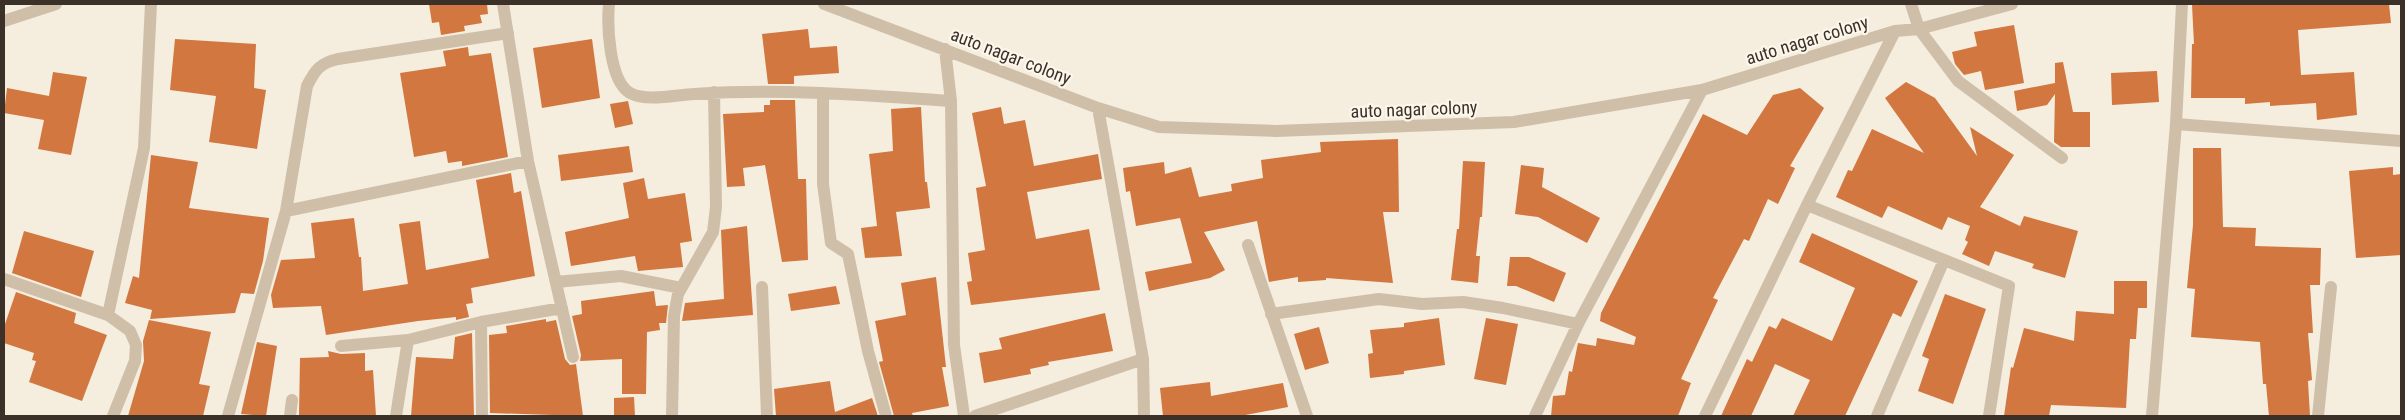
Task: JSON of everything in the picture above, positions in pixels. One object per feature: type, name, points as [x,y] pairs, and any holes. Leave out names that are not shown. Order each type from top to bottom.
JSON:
[{"type":"street","points":[[4,21],[56,4]]},
{"type":"street","points":[[108,315],[144,148],[151,4]]},
{"type":"street","points":[[503,4],[528,161],[573,357]]},
{"type":"street","points":[[608,4],[607,22],[612,62],[629,92],[642,97],[714,92],[823,93],[952,101]]},
{"type":"street","name":"auto nagar colony","points":[[824,4],[1098,108],[1159,127],[1276,131],[1514,122],[1702,90],[1895,31],[1919,29],[2012,4]]},
{"type":"street","points":[[1911,4],[1919,29],[1958,81],[2062,158]]},
{"type":"street","points":[[2152,416],[2176,124],[2182,4]]},
{"type":"street","points":[[1705,416],[1807,205],[1895,31]]},
{"type":"street","points":[[228,416],[286,211],[307,86],[315,71],[324,62],[508,33]]},
{"type":"street","points":[[945,49],[952,101],[954,344],[964,416]]},
{"type":"street","points":[[1535,416],[1578,324],[1702,90]]},
{"type":"street","points":[[672,416],[674,316],[682,288],[713,232],[716,207],[714,92]]},
{"type":"street","points":[[823,93],[823,184],[831,243],[848,254],[868,351],[886,416]]},
{"type":"street","points":[[1098,108],[1143,359],[1144,416]]},
{"type":"street","points":[[2176,124],[2401,140]]},
{"type":"street","points":[[286,211],[528,161]]},
{"type":"street","points":[[1807,205],[2009,286],[1989,416]]},
{"type":"street","points":[[1248,245],[1307,416]]},
{"type":"street","points":[[1877,416],[1944,260]]},
{"type":"street","points":[[556,282],[620,276],[682,288]]},
{"type":"street","points":[[4,279],[108,315],[130,331],[136,346],[135,361],[113,416]]},
{"type":"street","points":[[762,287],[767,416]]},
{"type":"street","points":[[2318,416],[2331,287]]},
{"type":"street","points":[[1271,314],[1379,299],[1422,304],[1463,302],[1503,308],[1578,324]]},
{"type":"street","points":[[341,346],[408,340],[481,322],[562,308]]},
{"type":"street","points":[[481,322],[482,416]]},
{"type":"street","points":[[396,416],[408,340]]},
{"type":"street","points":[[975,416],[1143,359]]},
{"type":"street","points":[[290,416],[292,400]]},
{"type":"building","points":[[429,4],[487,4],[488,14],[480,15],[482,23],[464,26],[465,31],[441,35],[439,22],[432,23]]},
{"type":"building","points":[[2192,4],[2389,4],[2391,23],[2298,30],[2301,75],[2354,72],[2357,115],[2317,120],[2316,103],[2270,106],[2270,102],[2245,104],[2245,98],[2191,98],[2192,44],[2194,44]]},
{"type":"building","points":[[2014,25],[2024,83],[1985,90],[1981,71],[1964,75],[1955,64],[1952,52],[1977,46],[1974,32]]},
{"type":"building","points":[[808,29],[810,48],[837,46],[839,73],[794,76],[794,84],[768,84],[762,34]]},
{"type":"building","points":[[175,39],[256,44],[254,88],[266,90],[257,149],[209,142],[216,96],[170,90]]},
{"type":"building","points":[[592,39],[600,98],[542,108],[533,48]]},
{"type":"building","points":[[468,47],[469,56],[491,53],[508,157],[462,166],[462,161],[448,163],[446,151],[414,157],[400,73],[446,66],[443,51]]},
{"type":"building","points":[[2063,62],[2073,112],[2090,112],[2090,147],[2061,147],[2054,142],[2055,94],[2047,105],[2017,111],[2014,91],[2055,83],[2055,63]]},
{"type":"building","points":[[2157,71],[2159,102],[2112,105],[2111,73]]},
{"type":"building","points":[[53,72],[87,77],[71,155],[38,149],[44,120],[4,113],[7,88],[49,96]]},
{"type":"building","points":[[1906,82],[1935,98],[1977,156],[1970,127],[2014,155],[1980,207],[2020,226],[2024,216],[2078,231],[2065,278],[2032,268],[2034,264],[1995,251],[1989,266],[1962,254],[1968,242],[1965,240],[1970,226],[1948,217],[1942,230],[1888,206],[1882,218],[1836,197],[1848,170],[1852,171],[1872,129],[1924,153],[1885,98]]},
{"type":"building","points":[[1800,88],[1824,108],[1790,166],[1795,168],[1778,204],[1768,199],[1749,241],[1744,239],[1713,298],[1718,300],[1681,379],[1691,383],[1678,416],[1551,416],[1553,396],[1565,395],[1569,371],[1572,372],[1578,343],[1596,346],[1597,338],[1634,345],[1636,337],[1600,321],[1601,313],[1703,114],[1747,135],[1773,95]]},
{"type":"building","points":[[770,100],[795,100],[798,179],[806,179],[808,260],[782,262],[765,165],[743,168],[745,186],[727,187],[723,114],[764,112],[764,105],[770,105]]},
{"type":"building","points":[[628,101],[633,124],[615,128],[610,104]]},
{"type":"building","points":[[921,107],[925,182],[927,182],[930,208],[896,212],[902,256],[865,258],[861,228],[877,226],[869,154],[893,151],[891,109]]},
{"type":"building","points":[[1001,107],[1004,124],[1025,120],[1034,166],[1098,154],[1102,179],[1027,192],[1036,239],[1089,229],[1100,290],[971,305],[967,282],[972,281],[968,253],[985,250],[976,188],[986,186],[972,113]]},
{"type":"building","points":[[1398,139],[1399,212],[1383,212],[1393,283],[1326,278],[1326,280],[1298,282],[1298,277],[1269,282],[1257,221],[1204,232],[1225,270],[1210,278],[1149,291],[1145,272],[1192,263],[1180,218],[1136,226],[1130,191],[1126,192],[1123,168],[1164,162],[1165,174],[1191,167],[1199,197],[1232,191],[1231,184],[1263,178],[1261,160],[1321,152],[1320,142]]},
{"type":"building","points":[[629,146],[633,172],[561,181],[558,155]]},
{"type":"building","points":[[2193,148],[2221,148],[2223,227],[2256,228],[2255,246],[2321,248],[2320,285],[2310,285],[2313,333],[2308,333],[2312,380],[2308,381],[2310,416],[2269,416],[2266,384],[2263,384],[2260,342],[2191,337],[2195,289],[2187,288],[2193,225]]},
{"type":"building","points":[[151,155],[198,162],[189,208],[269,218],[263,261],[254,294],[241,293],[235,313],[150,319],[152,310],[125,303],[133,276],[139,278]]},
{"type":"building","points":[[1463,161],[1485,162],[1482,217],[1480,217],[1476,256],[1480,256],[1478,283],[1451,280],[1457,229],[1459,229]]},
{"type":"building","points":[[1521,165],[1544,168],[1542,187],[1600,218],[1587,243],[1538,217],[1515,214]]},
{"type":"building","points":[[2393,167],[2393,175],[2401,174],[2401,255],[2356,258],[2349,171]]},
{"type":"building","points":[[511,173],[514,193],[521,191],[535,276],[471,288],[473,303],[466,304],[469,317],[456,320],[456,317],[418,321],[326,335],[321,306],[273,308],[271,295],[281,260],[315,258],[311,223],[354,218],[359,257],[361,257],[363,291],[408,284],[399,224],[420,221],[426,270],[489,258],[476,180]]},
{"type":"building","points":[[644,178],[648,199],[685,193],[692,241],[680,243],[683,267],[638,271],[635,256],[571,266],[565,232],[629,218],[623,183]]},
{"type":"building","points":[[747,226],[753,315],[682,321],[685,303],[724,299],[721,230]]},
{"type":"building","points":[[24,231],[94,251],[81,297],[12,273]]},
{"type":"building","points":[[1812,233],[1918,281],[1901,317],[1893,313],[1845,416],[1793,416],[1810,380],[1775,364],[1751,416],[1721,416],[1747,359],[1752,362],[1769,326],[1776,329],[1782,318],[1832,341],[1855,288],[1799,262]]},
{"type":"building","points":[[1510,257],[1529,257],[1566,273],[1554,302],[1516,286],[1507,286]]},
{"type":"building","points":[[936,277],[946,367],[942,367],[949,406],[912,413],[913,416],[894,416],[879,362],[883,361],[875,321],[906,315],[901,283]]},
{"type":"building","points":[[2114,281],[2147,281],[2147,308],[2138,308],[2136,339],[2130,339],[2126,408],[2051,405],[2049,416],[2004,416],[2011,367],[2013,368],[2024,328],[2074,341],[2076,311],[2114,314]]},
{"type":"building","points":[[836,286],[840,304],[791,311],[788,294]]},
{"type":"building","points":[[654,291],[656,306],[668,305],[666,323],[659,323],[660,330],[647,332],[646,394],[622,394],[622,359],[580,361],[581,355],[572,316],[582,314],[581,301]]},
{"type":"building","points":[[16,292],[76,313],[74,323],[107,335],[82,401],[29,382],[36,361],[32,360],[34,353],[4,343],[4,327]]},
{"type":"building","points":[[1945,294],[1986,309],[1953,404],[1918,391],[1929,359],[1922,356]]},
{"type":"building","points":[[1105,313],[1113,351],[1048,362],[1049,365],[1030,369],[1031,374],[984,383],[979,353],[1002,349],[999,338]]},
{"type":"building","points":[[1439,318],[1445,365],[1404,371],[1404,374],[1370,378],[1368,354],[1373,353],[1370,330],[1404,327],[1404,323]]},
{"type":"building","points":[[1486,318],[1518,324],[1506,385],[1474,379]]},
{"type":"building","points":[[546,319],[546,322],[556,320],[565,359],[570,365],[576,364],[583,416],[490,413],[489,335],[507,333],[506,326]]},
{"type":"building","points":[[149,320],[211,332],[199,384],[210,386],[203,416],[128,416],[144,361],[143,341]]},
{"type":"building","points":[[1319,327],[1329,363],[1305,370],[1294,334]]},
{"type":"building","points":[[472,333],[474,416],[411,416],[416,357],[453,359],[455,337]]},
{"type":"building","points":[[257,342],[277,346],[266,416],[241,414]]},
{"type":"building","points":[[328,351],[341,354],[365,353],[365,371],[373,370],[376,416],[299,416],[300,358],[329,357]]},
{"type":"building","points":[[830,381],[835,412],[872,398],[878,416],[776,416],[774,389]]},
{"type":"building","points":[[1210,382],[1211,396],[1283,383],[1288,407],[1240,416],[1163,416],[1160,388]]},
{"type":"building","points":[[634,397],[635,416],[614,416],[614,398]]}]
